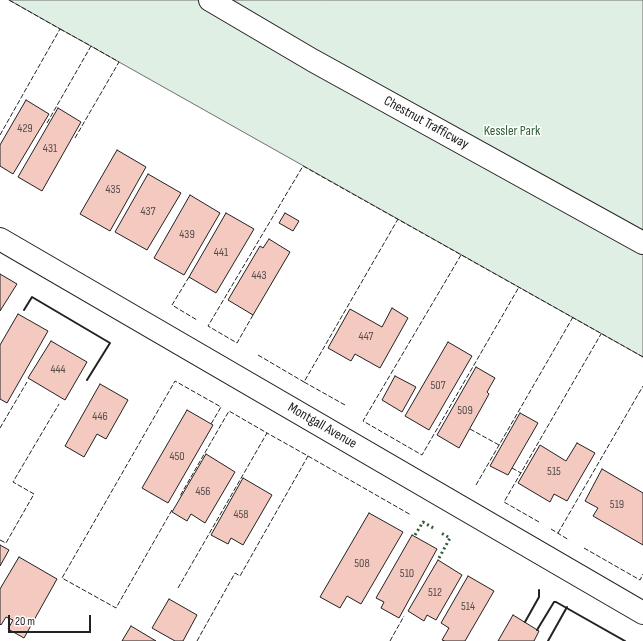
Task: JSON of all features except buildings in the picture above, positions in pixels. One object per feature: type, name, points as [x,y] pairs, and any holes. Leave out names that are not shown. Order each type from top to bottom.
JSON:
[{"type":"street","name":"Chestnut Trafficway","points":[[210,0],[312,60],[643,243]]},
{"type":"street","name":"Montgall Avenue","points":[[0,239],[643,613]]},
{"type":"green space","name":"Kessler Park","points":[[9,0],[643,0],[643,357],[119,62]]},
{"type":"hedge","points":[[415,535],[423,522],[435,529]]},
{"type":"hedge","points":[[439,558],[450,538],[441,533]]},
{"type":"fence","points":[[0,135],[60,29],[9,0]]},
{"type":"fence","points":[[47,123],[91,46],[60,29]]},
{"type":"fence","points":[[75,138],[119,62],[91,46]]},
{"type":"fence","points":[[253,315],[237,343],[208,326],[303,166],[643,357]]},
{"type":"fence","points":[[345,405],[304,382],[398,219]]},
{"type":"fence","points":[[461,255],[363,421],[422,455],[519,287]]},
{"type":"fence","points":[[189,277],[172,305],[197,320]]},
{"type":"fence","points":[[476,485],[573,317]]},
{"type":"fence","points":[[539,522],[504,502],[601,334]]},
{"type":"fence","points":[[258,355],[304,382]]},
{"type":"fence","points":[[172,510],[116,608],[62,578],[175,381],[221,407],[211,424]]},
{"type":"fence","points":[[0,428],[27,382]]},
{"type":"fence","points":[[558,533],[643,386]]},
{"type":"fence","points":[[0,540],[6,543],[34,494],[13,482],[59,404]]},
{"type":"fence","points":[[178,588],[267,433],[229,411],[180,496]]},
{"type":"fence","points":[[470,429],[499,445]]},
{"type":"fence","points":[[197,641],[235,573],[240,576],[308,456],[267,433]]},
{"type":"fence","points":[[308,456],[411,515]]},
{"type":"fence","points":[[512,468],[521,473]]},
{"type":"fence","points":[[551,529],[569,540]]},
{"type":"fence","points":[[584,548],[640,580],[643,574]]},
{"type":"fence","points":[[390,641],[404,616]]},
{"type":"wall","points":[[24,310],[32,297],[110,343],[87,380]]},
{"type":"wall","points":[[525,622],[539,597],[539,590]]},
{"type":"wall","points":[[537,630],[554,602],[556,602],[625,641]]},
{"type":"wall","points":[[548,641],[567,607]]}]
